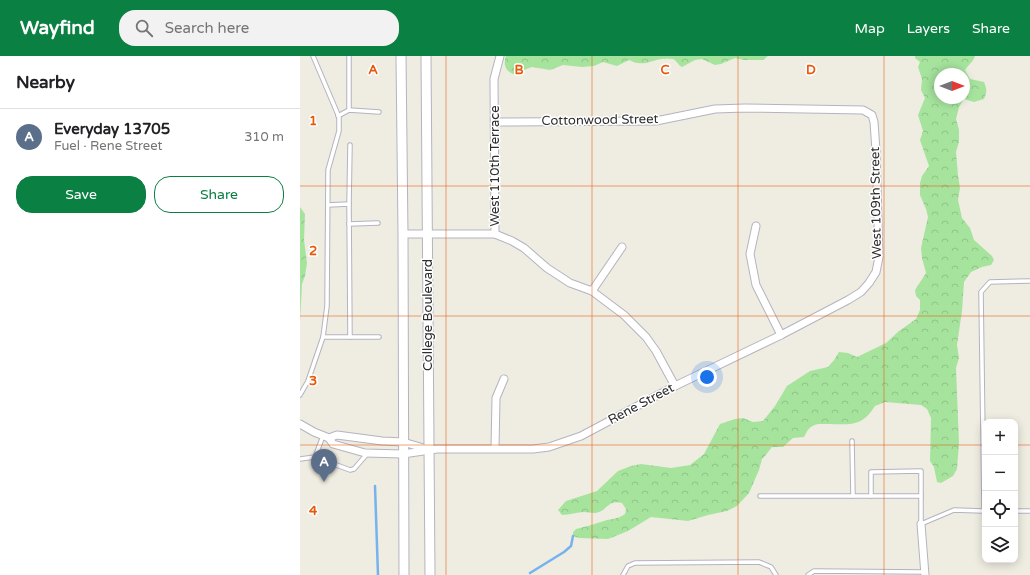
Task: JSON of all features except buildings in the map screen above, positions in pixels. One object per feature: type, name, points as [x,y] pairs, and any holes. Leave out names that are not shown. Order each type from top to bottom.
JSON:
[{"type":"main road","name":"College Boulevard","points":[[401,56],[404,575]]},
{"type":"main road","name":"College Boulevard","points":[[426,56],[430,575]]},
{"type":"street","name":"West 110th Terrace","points":[[500,56],[494,79],[495,234],[512,240],[524,248],[547,268],[570,283],[592,291],[624,315],[646,337],[656,351],[675,386]]},
{"type":"street","name":"Cottonwood Street","points":[[495,122],[656,121],[715,110],[745,108],[863,110],[872,115]]},
{"type":"street","name":"West 109th Street","points":[[781,335],[861,292],[876,272],[879,258],[877,174],[874,122],[872,115]]},
{"type":"street","points":[[756,226],[750,254],[756,285],[781,335]]},
{"type":"street","points":[[403,234],[495,234]]},
{"type":"street","points":[[592,291],[622,248]]},
{"type":"street","name":"Rene Street","points":[[300,424],[326,437],[333,444],[368,453],[403,454],[429,450],[495,448],[533,449],[549,447],[581,436],[675,386],[781,335]]},
{"type":"street","points":[[495,448],[496,398],[504,379]]},
{"type":"street","name":"Rene Street","points":[[326,437],[337,435],[382,441],[403,442],[429,450]]},
{"type":"street","points":[[921,524],[925,573]]},
{"type":"lane","points":[[300,395],[308,381],[323,337],[327,306],[328,170],[339,131],[338,116],[313,56]]},
{"type":"lane","points":[[349,56],[350,110]]},
{"type":"lane","points":[[338,116],[350,110],[379,112]]},
{"type":"lane","points":[[350,146],[350,337]]},
{"type":"lane","points":[[328,205],[349,204]]},
{"type":"lane","points":[[349,224],[378,223]]},
{"type":"lane","points":[[984,491],[981,292],[990,282],[1030,281]]},
{"type":"lane","points":[[323,337],[379,337]]},
{"type":"lane","points":[[315,457],[326,437]]},
{"type":"lane","points":[[852,441],[853,496]]},
{"type":"lane","points":[[300,459],[315,457],[350,470],[354,469],[368,453]]},
{"type":"lane","points":[[871,496],[871,472],[921,471],[921,524],[954,510],[982,511]]},
{"type":"lane","points":[[760,496],[921,496]]},
{"type":"lane","points":[[1018,511],[1030,511]]},
{"type":"lane","points":[[623,575],[628,566],[635,563],[758,562],[771,567],[776,575]]},
{"type":"lane","points":[[808,575],[814,571],[925,573]]},
{"type":"green space","points":[[506,56],[768,56],[763,60],[744,60],[735,58],[715,65],[702,59],[695,60],[682,67],[673,59],[668,58],[646,63],[636,63],[629,60],[617,66],[603,62],[594,66],[582,67],[563,65],[550,70],[532,67],[513,74],[508,71],[505,66]]},
{"type":"green space","points":[[915,56],[975,56],[967,68],[934,68],[934,104],[961,104],[956,119],[959,130],[959,142],[956,152],[960,188],[958,200],[962,218],[970,228],[974,240],[992,256],[994,260],[991,265],[971,272],[964,282],[962,311],[957,345],[959,358],[956,368],[959,443],[957,469],[953,476],[941,483],[937,482],[934,467],[930,461],[931,418],[927,409],[921,405],[885,402],[875,406],[865,418],[860,421],[848,424],[817,424],[809,429],[804,437],[793,438],[783,447],[772,447],[762,459],[749,493],[737,506],[727,511],[688,521],[651,517],[628,531],[608,539],[579,538],[573,536],[573,532],[576,529],[619,517],[625,514],[626,509],[622,503],[617,502],[610,504],[601,511],[594,513],[581,512],[562,515],[558,510],[566,501],[597,491],[618,471],[631,466],[641,464],[671,468],[690,465],[704,454],[720,424],[743,418],[753,422],[763,421],[775,406],[787,386],[810,371],[828,367],[839,352],[848,353],[857,357],[886,343],[899,331],[916,319],[920,310],[920,300],[916,296],[915,290],[926,273],[921,248],[928,217],[920,195],[920,183],[922,176],[929,166],[920,140],[923,131],[918,115],[925,98],[921,90],[922,79],[918,67],[920,62],[915,58]]},
{"type":"green space","points":[[970,79],[984,82],[986,89],[984,99],[974,102],[970,101]]},
{"type":"green space","points":[[300,207],[305,214],[304,240],[307,263],[302,284],[300,321]]},
{"type":"waterway","points":[[375,486],[378,575]]},
{"type":"waterway","points":[[530,573],[571,546],[573,536]]},
{"type":"place","name":"Everyday 13705","points":[[324,482]]}]
